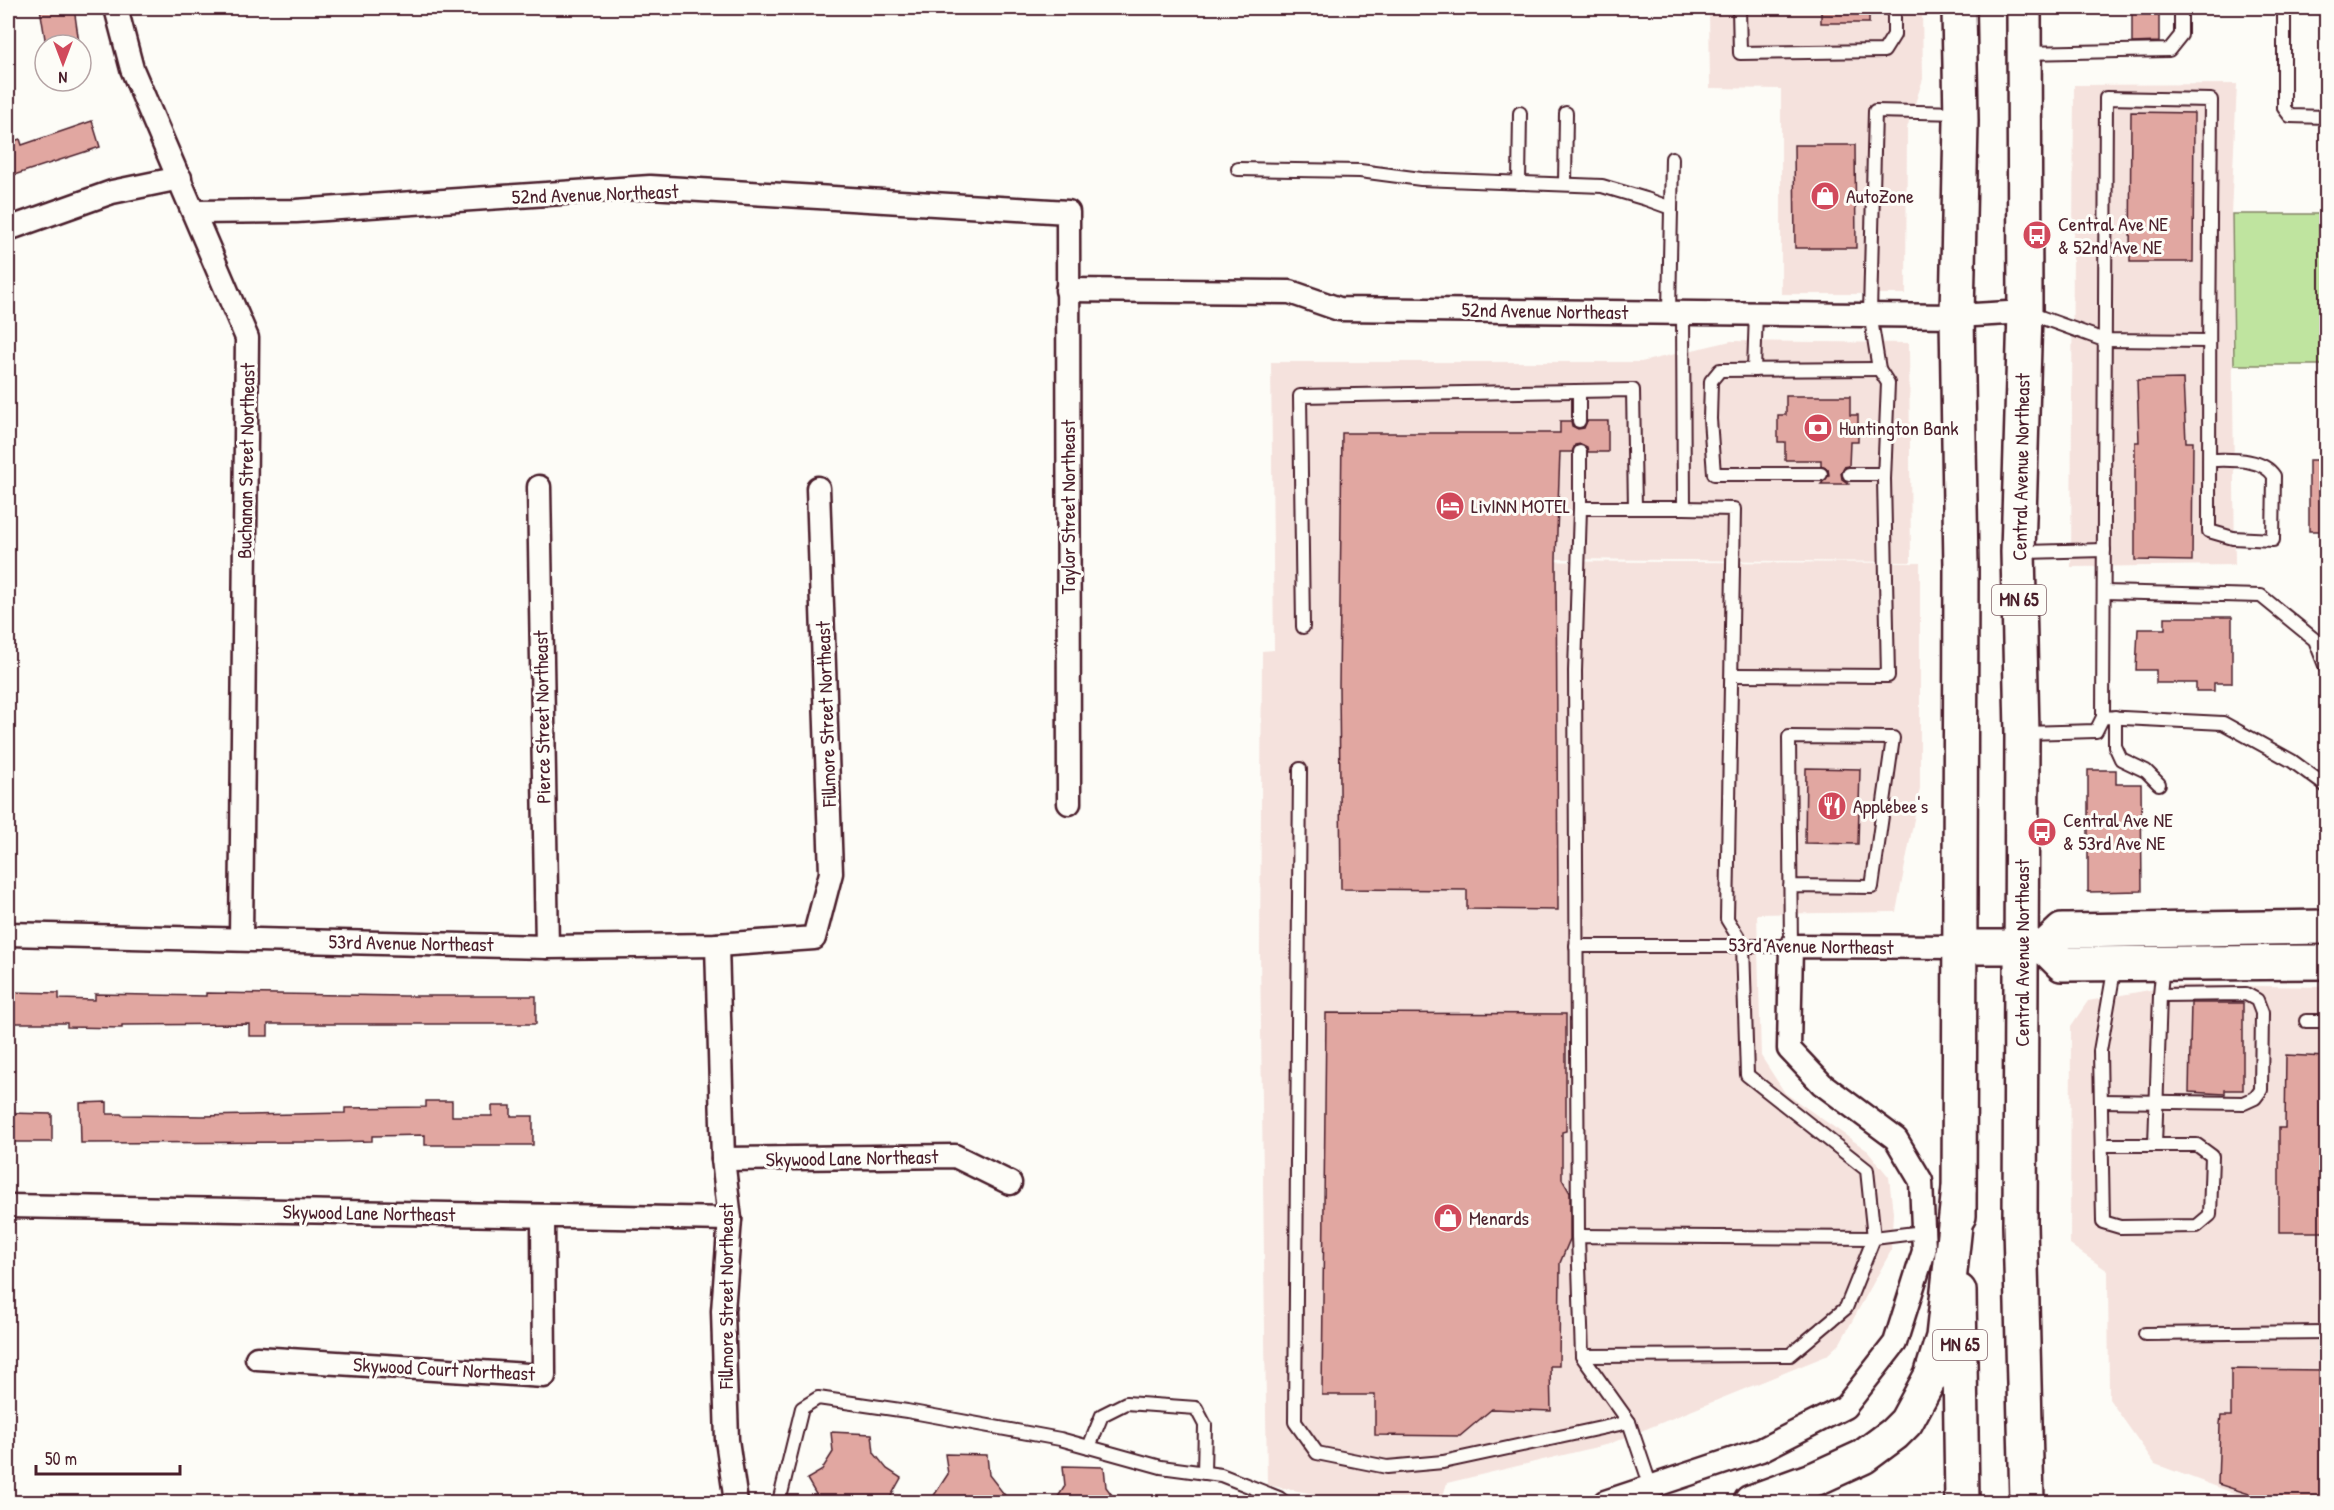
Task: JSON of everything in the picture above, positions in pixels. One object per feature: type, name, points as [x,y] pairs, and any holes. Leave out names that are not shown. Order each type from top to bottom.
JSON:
[{"type":"main road","name":"MN 65","points":[[1959,8],[1961,114],[1957,316],[1961,568],[1959,1188],[1962,1503]]},
{"type":"main road","name":"Central Avenue Northeast","points":[[2025,8],[2025,312],[2018,552],[2022,733],[2034,948],[2020,1225],[2027,1503]]},
{"type":"main road","points":[[2326,927],[2062,931],[2034,948],[2062,964],[2326,962]]},
{"type":"main road","name":"53rd Avenue Northeast","points":[[1961,947],[2034,948]]},
{"type":"main road","points":[[1751,1503],[1817,1478],[1863,1457],[1906,1422],[1931,1376],[1943,1337],[1959,1188]]},
{"type":"street","name":"Buchanan Street Northeast","points":[[116,8],[132,69],[247,338],[241,939]]},
{"type":"street","points":[[8,229],[112,192],[180,178]]},
{"type":"street","name":"52nd Avenue Northeast","points":[[195,212],[296,211],[650,188],[1068,212]]},
{"type":"street","name":"Taylor Street Northeast","points":[[1068,212],[1069,803]]},
{"type":"street","name":"52nd Avenue Northeast","points":[[1067,290],[1290,292],[1339,309],[1870,313],[1957,316],[2025,312]]},
{"type":"street","name":"Pierce Street Northeast","points":[[539,488],[547,946]]},
{"type":"street","name":"Fillmore Street Northeast","points":[[813,938],[831,873],[819,488]]},
{"type":"street","name":"53rd Avenue Northeast","points":[[8,934],[547,946],[717,945],[813,938]]},
{"type":"street","name":"Fillmore Street Northeast","points":[[717,945],[723,1160],[730,1219],[723,1311],[726,1440],[736,1503]]},
{"type":"street","points":[[1605,1503],[1761,1450],[1845,1407],[1895,1343],[1924,1251],[1922,1181],[1896,1139],[1822,1084],[1789,1050],[1791,946]]},
{"type":"street","name":"53rd Avenue Northeast","points":[[1791,946],[1961,947]]},
{"type":"street","name":"Skywood Lane Northeast","points":[[723,1160],[955,1156],[1010,1183]]},
{"type":"street","name":"Skywood Lane Northeast","points":[[8,1206],[730,1219]]},
{"type":"street","name":"Skywood Court Northeast","points":[[258,1358],[544,1376],[543,1216]]},
{"type":"lane","points":[[1739,8],[1740,53],[1884,51],[1894,35],[1894,8]]},
{"type":"lane","points":[[2024,53],[2169,50],[2181,35],[2181,8]]},
{"type":"lane","points":[[2284,8],[2284,108],[2290,116],[2326,117]]},
{"type":"lane","points":[[2159,784],[2146,771],[2121,759],[2115,746],[2109,717],[2104,592],[2106,98],[2211,100],[2209,341],[2209,460],[2209,531],[2233,538],[2273,540],[2274,476],[2269,469],[2262,465],[2235,460],[2209,460]]},
{"type":"lane","points":[[1732,675],[1888,676],[1884,474],[1888,383],[1880,369],[1870,313],[1875,111],[1961,114]]},
{"type":"lane","points":[[1565,184],[1566,112]]},
{"type":"lane","points":[[1519,183],[1520,113]]},
{"type":"lane","points":[[1672,158],[1671,208],[1684,508]]},
{"type":"lane","points":[[1238,169],[1360,171],[1421,180],[1602,186],[1671,208]]},
{"type":"lane","points":[[1754,370],[1756,312]]},
{"type":"lane","points":[[2025,312],[2104,340],[2209,341]]},
{"type":"lane","points":[[1821,474],[1714,474],[1710,419],[1711,381],[1720,370],[1880,369]]},
{"type":"lane","points":[[1303,627],[1300,396],[1633,390],[1635,508]]},
{"type":"lane","points":[[1579,391],[1579,421]]},
{"type":"lane","points":[[1580,452],[1575,671],[1578,1236],[1582,1356],[1629,1422],[1651,1487]]},
{"type":"lane","points":[[1849,474],[1884,474]]},
{"type":"lane","points":[[1580,508],[1734,509],[1727,919],[1743,945],[1748,1075],[1867,1170],[1874,1238],[1846,1308],[1790,1355],[1582,1356]]},
{"type":"lane","points":[[2018,552],[2104,550]]},
{"type":"lane","points":[[2104,592],[2261,596],[2316,640],[2326,668]]},
{"type":"lane","points":[[2022,733],[2096,731],[2109,717]]},
{"type":"lane","points":[[2109,717],[2223,723],[2292,761],[2326,786]]},
{"type":"lane","points":[[1790,886],[1872,887],[1893,738],[1789,737],[1790,886],[1791,946]]},
{"type":"lane","points":[[1300,769],[1295,1422],[1317,1453],[1387,1467],[1443,1462],[1629,1422]]},
{"type":"lane","name":"53rd Avenue Northeast","points":[[1576,946],[1791,946]]},
{"type":"lane","points":[[2155,1145],[2163,962]]},
{"type":"lane","points":[[2102,1145],[2197,1145],[2212,1156],[2210,1215],[2197,1226],[2120,1227],[2103,1222],[2100,1051],[2115,963]]},
{"type":"lane","points":[[2101,1101],[2244,1103],[2255,1098],[2261,1090],[2262,1013],[2256,1000],[2246,994],[2160,995]]},
{"type":"lane","points":[[2306,1021],[2326,1021]]},
{"type":"lane","points":[[1578,1236],[1874,1238],[1923,1232]]},
{"type":"lane","points":[[2145,1334],[2326,1332]]},
{"type":"lane","points":[[778,1503],[802,1408],[818,1398],[919,1413],[1060,1439],[1161,1467],[1221,1475],[1279,1498],[1284,1503]]},
{"type":"lane","points":[[1089,1447],[1102,1415],[1126,1403],[1196,1408],[1205,1425],[1204,1473]]},
{"type":"shaded area","points":[[1709,8],[1922,8],[1923,79],[1907,128],[1906,294],[1781,294],[1781,89],[1710,88]]},
{"type":"shaded area","points":[[2237,84],[2231,214],[2235,565],[2071,567],[2074,85]]},
{"type":"shaded area","points":[[1731,341],[1909,343],[1911,562],[1559,559],[1467,561],[1920,563],[1920,788],[1896,912],[1757,914],[1761,1056],[1785,1093],[1868,1151],[1889,1177],[1893,1213],[1891,1251],[1840,1343],[1826,1356],[1609,1444],[1447,1483],[1441,1502],[1356,1502],[1267,1485],[1260,952],[1262,651],[1274,650],[1271,362],[1641,362]]},
{"type":"shaded area","points":[[2177,985],[2326,987],[2326,1502],[2258,1502],[2155,1464],[2109,1399],[2108,1271],[2070,1245],[2071,1026],[2088,1001]]},
{"type":"green space","points":[[2232,214],[2326,214],[2326,365],[2234,365]]},
{"type":"building","points":[[40,8],[74,8],[78,33],[44,33]]},
{"type":"building","points":[[1821,8],[1869,8],[1869,23],[1821,23]]},
{"type":"building","points":[[2132,8],[2159,8],[2159,42],[2132,43]]},
{"type":"building","points":[[2131,112],[2194,113],[2193,262],[2130,262]]},
{"type":"building","points":[[92,121],[100,147],[8,177],[8,143],[20,139],[22,145]]},
{"type":"building","name":"AutoZone","points":[[1794,145],[1855,145],[1856,248],[1795,248]]},
{"type":"building","points":[[2183,379],[2186,442],[2193,442],[2192,561],[2135,560],[2135,442],[2139,442],[2137,380]]},
{"type":"building","name":"Huntington Bank","points":[[1786,396],[1850,396],[1850,415],[1858,415],[1858,442],[1850,442],[1849,466],[1844,467],[1841,473],[1842,479],[1849,484],[1821,484],[1829,475],[1828,469],[1821,466],[1821,460],[1785,460],[1785,442],[1778,442],[1778,415],[1786,415]]},
{"type":"building","points":[[1560,421],[1571,421],[1572,426],[1578,429],[1584,428],[1587,421],[1608,421],[1608,452],[1588,452],[1587,447],[1581,444],[1575,445],[1572,452],[1560,452],[1556,559],[1558,910],[1467,909],[1467,890],[1341,889],[1339,687],[1342,433],[1560,433]]},
{"type":"building","points":[[2309,460],[2326,460],[2326,531],[2309,531]]},
{"type":"building","points":[[2165,617],[2232,617],[2232,683],[2214,683],[2214,691],[2196,691],[2196,683],[2156,683],[2156,670],[2136,670],[2138,629],[2165,629]]},
{"type":"building","name":"Applebee's","points":[[1806,768],[1860,769],[1858,844],[1805,843]]},
{"type":"building","points":[[2088,770],[2116,770],[2116,784],[2141,784],[2142,891],[2088,892]]},
{"type":"building","points":[[8,992],[59,993],[59,999],[95,1000],[95,994],[536,996],[536,1024],[268,1024],[268,1036],[249,1036],[249,1024],[122,1025],[122,1028],[67,1027],[67,1023],[8,1023]]},
{"type":"building","points":[[2191,1003],[2243,1003],[2243,1090],[2225,1090],[2225,1094],[2189,1092]]},
{"type":"building","name":"Menards","points":[[1326,1013],[1566,1014],[1566,1131],[1562,1132],[1562,1179],[1570,1193],[1570,1239],[1560,1263],[1559,1366],[1550,1366],[1551,1411],[1492,1409],[1460,1436],[1375,1435],[1375,1395],[1322,1395]]},
{"type":"building","points":[[2286,1055],[2326,1057],[2326,1232],[2279,1232],[2279,1128],[2285,1128]]},
{"type":"building","points":[[426,1101],[452,1101],[452,1116],[492,1116],[492,1106],[511,1106],[511,1116],[533,1116],[533,1145],[425,1145],[425,1135],[372,1136],[372,1141],[81,1143],[80,1103],[107,1102],[107,1114],[202,1116],[345,1113],[345,1108],[426,1107]]},
{"type":"building","points":[[8,1113],[52,1114],[52,1142],[8,1142]]},
{"type":"building","points":[[2231,1369],[2326,1370],[2326,1490],[2322,1503],[2277,1503],[2218,1484],[2221,1416],[2231,1416]]},
{"type":"building","points":[[831,1432],[872,1434],[874,1453],[887,1469],[901,1478],[887,1503],[821,1503],[807,1479],[821,1471],[833,1452]]},
{"type":"building","points":[[945,1454],[987,1455],[989,1475],[1011,1503],[929,1503],[948,1474]]},
{"type":"building","points":[[1063,1466],[1104,1467],[1106,1487],[1118,1503],[1054,1503],[1065,1486]]},
{"type":"place","name":"AutoZone","points":[[1825,196]]},
{"type":"place","name":"Central Ave NE & 52nd Ave NE","points":[[2037,235]]},
{"type":"place","name":"Huntington Bank","points":[[1818,428]]},
{"type":"place","name":"LivINN MOTEL","points":[[1450,506]]},
{"type":"place","name":"Applebee's","points":[[1832,806]]},
{"type":"place","name":"Central Ave NE & 53rd Ave NE","points":[[2042,832]]},
{"type":"place","name":"Menards","points":[[1448,1218]]}]
